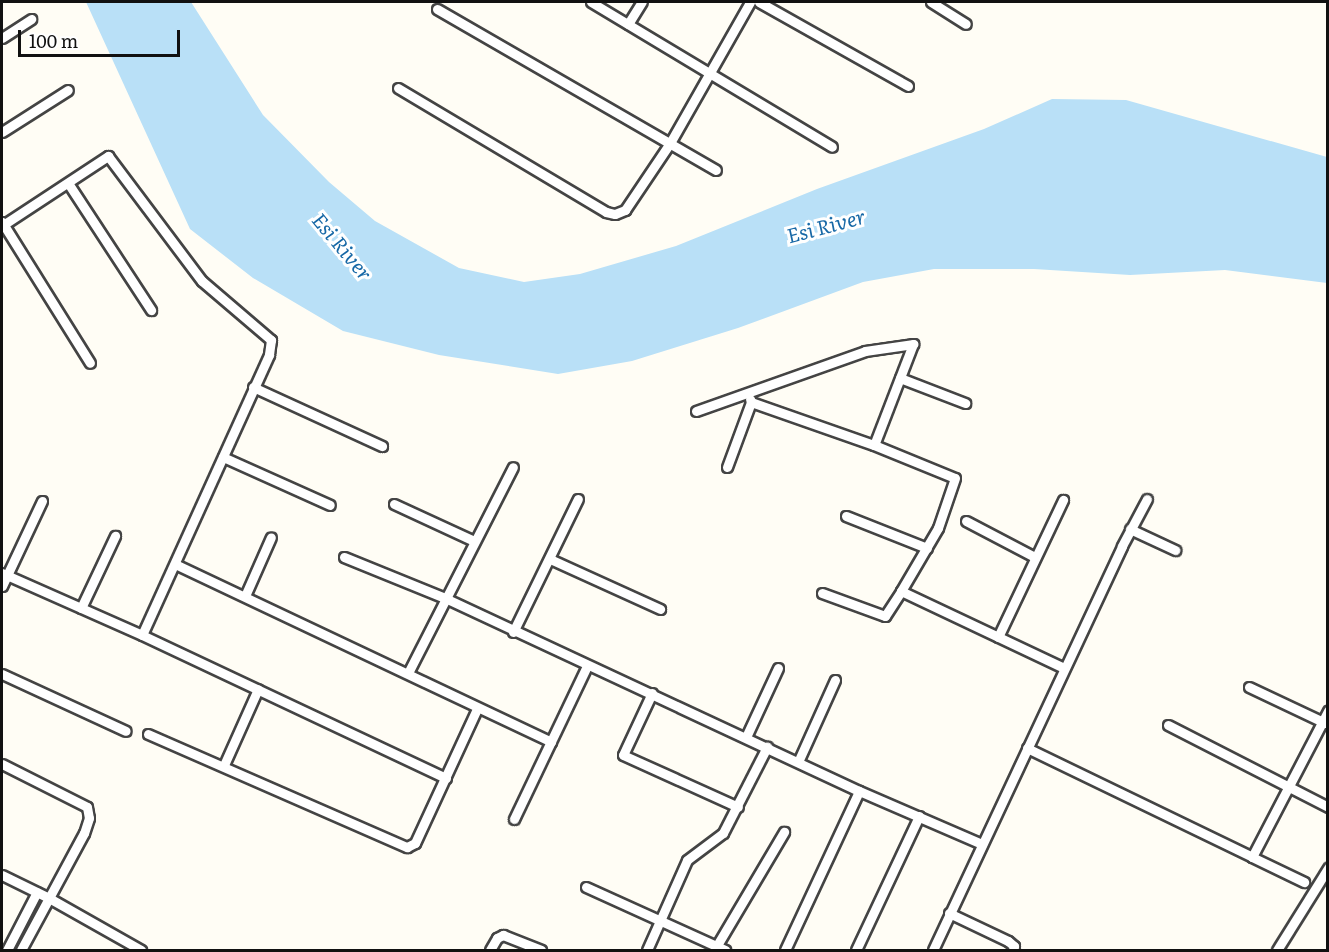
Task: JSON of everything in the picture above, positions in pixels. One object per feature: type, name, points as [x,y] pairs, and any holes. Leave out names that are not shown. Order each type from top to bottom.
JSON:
[{"type":"street","points":[[591,2],[832,147]]},
{"type":"street","points":[[628,24],[642,2]]},
{"type":"street","points":[[398,88],[606,212],[615,214],[625,210],[670,143],[750,2]]},
{"type":"street","points":[[759,2],[908,86]]},
{"type":"street","points":[[932,2],[966,24]]},
{"type":"street","points":[[437,9],[716,170]]},
{"type":"street","points":[[2,38],[31,19]]},
{"type":"street","points":[[2,132],[68,90]]},
{"type":"street","points":[[90,363],[2,223],[108,156],[202,281],[271,340],[269,355],[142,635]]},
{"type":"street","points":[[68,183],[151,310]]},
{"type":"street","points":[[696,411],[750,397],[865,351],[913,344],[874,445]]},
{"type":"street","points":[[900,378],[965,403]]},
{"type":"street","points":[[253,387],[382,446]]},
{"type":"street","points":[[750,397],[956,478],[938,528],[885,616],[822,593]]},
{"type":"street","points":[[727,467],[750,397]]},
{"type":"street","points":[[223,457],[330,505]]},
{"type":"street","points":[[408,673],[513,467]]},
{"type":"street","points":[[513,632],[578,499]]},
{"type":"street","points":[[933,951],[1064,668],[1130,529],[1147,499]]},
{"type":"street","points":[[998,637],[1063,500]]},
{"type":"street","points":[[2,586],[4,574],[42,501]]},
{"type":"street","points":[[394,504],[474,541]]},
{"type":"street","points":[[846,516],[927,548]]},
{"type":"street","points":[[966,521],[1035,557]]},
{"type":"street","points":[[1130,529],[1175,550]]},
{"type":"street","points":[[81,608],[115,536]]},
{"type":"street","points":[[244,596],[272,537]]},
{"type":"street","points":[[344,557],[445,598],[513,632],[652,693],[859,791],[982,844]]},
{"type":"street","points":[[550,559],[660,609]]},
{"type":"street","points":[[175,564],[408,673],[477,709],[551,742]]},
{"type":"street","points":[[4,574],[142,635],[446,777]]},
{"type":"street","points":[[901,591],[1064,668]]},
{"type":"street","points":[[514,819],[587,666]]},
{"type":"street","points":[[746,737],[778,668]]},
{"type":"street","points":[[2,674],[126,731]]},
{"type":"street","points":[[798,762],[835,680]]},
{"type":"street","points":[[1249,687],[1325,722]]},
{"type":"street","points":[[224,765],[258,689]]},
{"type":"street","points":[[652,693],[623,754],[738,807]]},
{"type":"street","points":[[148,734],[224,765],[407,847],[415,843],[477,709]]},
{"type":"street","points":[[1252,857],[1325,722],[1328,711]]},
{"type":"street","points":[[1168,725],[1328,807]]},
{"type":"street","points":[[646,951],[687,860],[723,833],[767,747]]},
{"type":"street","points":[[1027,748],[1304,882]]},
{"type":"street","points":[[2,764],[78,800],[87,807],[89,818],[84,833],[21,951]]},
{"type":"street","points":[[785,951],[859,791]]},
{"type":"street","points":[[856,951],[919,816]]},
{"type":"street","points":[[586,887],[720,949],[783,832]]},
{"type":"street","points":[[1277,951],[1328,868]]},
{"type":"street","points":[[2,875],[50,898],[141,951]]},
{"type":"street","points":[[7,951],[37,892]]},
{"type":"street","points":[[950,913],[1008,940],[1014,946],[1013,951]]},
{"type":"street","points":[[490,951],[497,938],[503,935],[541,951]]},
{"type":"water","name":"Esi River","points":[[86,2],[191,2],[263,115],[329,182],[375,221],[459,268],[524,282],[580,274],[676,246],[817,189],[984,129],[1052,99],[1126,100],[1327,157],[1327,283],[1225,270],[1130,275],[1034,269],[934,269],[863,282],[738,328],[632,361],[558,374],[439,355],[343,331],[253,278],[190,229]]}]
